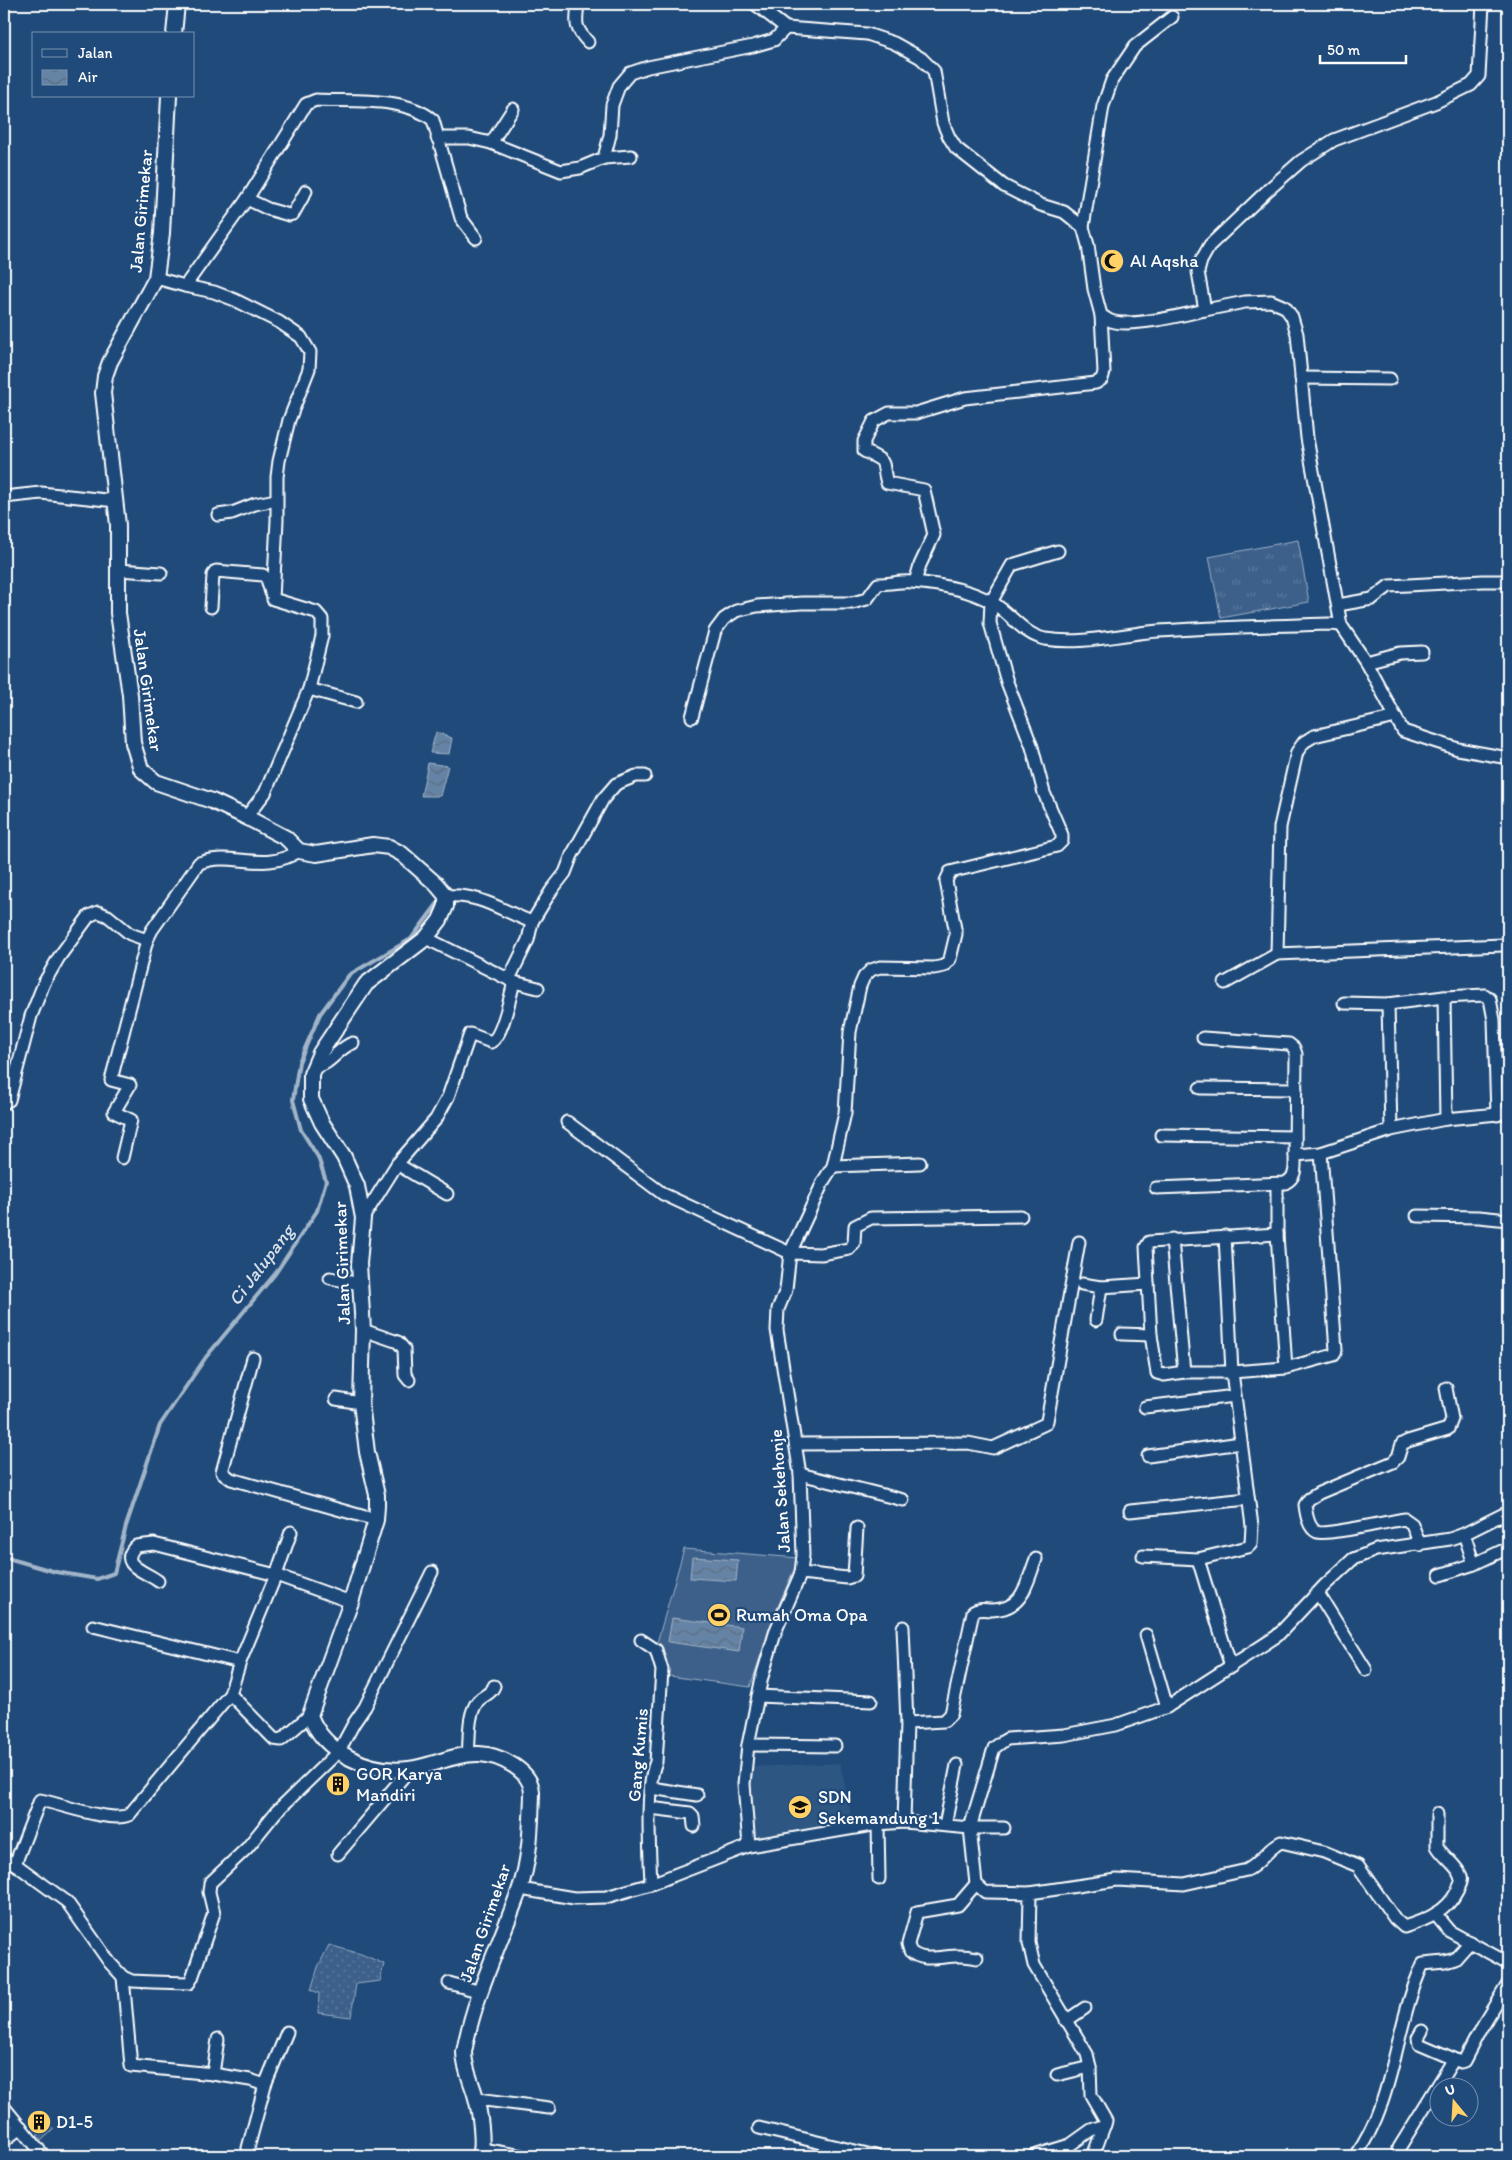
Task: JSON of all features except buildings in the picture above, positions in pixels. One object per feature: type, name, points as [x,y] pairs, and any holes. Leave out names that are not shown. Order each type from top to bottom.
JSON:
[{"type":"street","points":[[174,32],[177,4]]},
{"type":"street","points":[[578,4],[576,24],[578,32],[588,42]]},
{"type":"street","points":[[755,4],[786,28],[867,34],[894,43],[921,58],[934,71],[943,123],[948,137],[956,148],[1004,186],[1041,205],[1064,212],[1083,227]]},
{"type":"street","points":[[1205,310],[1198,272],[1201,261],[1210,245],[1228,226],[1295,167],[1334,140],[1436,102],[1471,85],[1479,76],[1483,4]]},
{"type":"street","points":[[915,582],[920,565],[934,535],[924,490],[888,483],[885,466],[881,459],[864,451],[864,441],[874,421],[894,412],[916,413],[965,398],[1096,383],[1102,378],[1104,372],[1101,315],[1094,289],[1088,245],[1083,227],[1103,106],[1112,80],[1135,46],[1172,17]]},
{"type":"street","points":[[604,158],[610,135],[612,105],[619,86],[630,73],[758,45],[774,40],[786,28]]},
{"type":"street","name":"Jalan Girimekar","points":[[168,98],[162,234],[156,278],[110,362],[105,376],[103,393],[116,502],[119,570],[118,613],[130,695],[133,742],[141,769],[156,782],[212,801],[246,817],[286,838],[299,851]]},
{"type":"street","points":[[185,286],[247,199],[306,104],[310,101],[402,105],[422,111],[433,120],[461,218],[476,238]]},
{"type":"street","points":[[491,143],[512,109]]},
{"type":"street","points":[[437,138],[469,138],[491,143],[562,171],[580,168],[604,158],[631,156]]},
{"type":"street","points":[[247,199],[268,209],[289,215],[293,214],[306,191]]},
{"type":"street","points":[[156,278],[214,292],[234,300],[279,322],[301,337],[310,352],[309,369],[289,420],[279,460],[273,599]]},
{"type":"street","points":[[1101,315],[1111,322],[1124,322],[1156,320],[1261,301],[1271,301],[1285,307],[1292,317],[1297,334],[1307,438],[1341,625],[1366,662],[1403,731],[1458,749],[1508,758]]},
{"type":"street","points":[[1301,378],[1390,379]]},
{"type":"street","points":[[4,497],[41,493],[116,502]]},
{"type":"street","points":[[218,515],[232,513],[255,504],[276,500]]},
{"type":"street","points":[[991,602],[1012,565],[1058,551]]},
{"type":"street","points":[[119,570],[161,573]]},
{"type":"street","points":[[211,607],[213,575],[216,571],[263,575],[267,579],[273,599]]},
{"type":"street","points":[[1338,604],[1372,599],[1389,586],[1508,581]]},
{"type":"street","points":[[692,717],[716,631],[724,619],[736,611],[757,606],[802,602],[852,603],[866,599],[878,584],[915,582],[954,589],[991,602],[1006,612],[1031,634],[1045,639],[1100,639],[1157,631],[1216,628],[1341,625]]},
{"type":"street","points":[[246,817],[265,793],[309,689],[322,636],[322,619],[316,612],[273,599]]},
{"type":"street","name":"Jalan Sekehonje","points":[[748,1846],[744,1784],[748,1745],[758,1696],[776,1630],[801,1573],[803,1555],[800,1474],[777,1330],[778,1309],[786,1290],[792,1251],[824,1180],[833,1166],[844,1113],[850,1032],[860,986],[870,970],[880,966],[934,968],[944,966],[950,959],[956,934],[946,881],[950,872],[1057,846],[1062,841],[1062,835],[1044,792],[1032,747],[1007,682],[990,623],[991,602]]},
{"type":"street","points":[[1366,662],[1400,652],[1422,652]]},
{"type":"street","points":[[309,689],[356,702]]},
{"type":"street","points":[[1277,954],[1280,827],[1297,752],[1304,742],[1314,736],[1396,717]]},
{"type":"street","points":[[363,1218],[396,1164],[436,1119],[448,1097],[470,1034],[491,1042],[495,1040],[503,1021],[511,981],[528,940],[532,922],[565,872],[572,854],[603,799],[616,784],[636,776],[645,776]]},
{"type":"street","points":[[122,1158],[131,1120],[114,1112],[130,1085],[110,1080],[147,940],[199,863],[222,859],[262,862],[282,859],[299,851],[316,854],[373,845],[389,847],[402,854],[436,884],[446,896],[470,896],[490,902],[532,922]]},
{"type":"street","name":"Jalan Girimekar","points":[[446,896],[446,906],[440,920],[426,938],[366,984],[320,1053],[311,1074],[311,1100],[322,1123],[344,1157],[357,1186],[363,1218],[359,1264],[362,1330],[361,1403],[367,1452],[377,1495],[376,1520],[351,1602],[310,1715],[314,1727],[339,1751],[361,1764],[392,1770],[410,1769],[468,1755],[488,1756],[512,1765],[526,1776],[532,1791],[531,1832],[520,1889],[495,1949],[464,2052],[466,2070],[477,2099],[481,2153]]},
{"type":"street","points":[[4,1103],[8,1100],[31,1016],[44,983],[60,956],[89,916],[98,912],[108,916],[130,934],[147,940]]},
{"type":"street","points":[[426,938],[511,981],[538,988]]},
{"type":"street","points":[[1225,983],[1277,954],[1506,945]]},
{"type":"street","points":[[1295,1155],[1321,1153],[1392,1130],[1446,1120],[1503,1114],[1494,1020],[1490,999],[1485,995],[1444,997],[1388,1004],[1344,1004]]},
{"type":"street","points":[[1444,997],[1446,1120]]},
{"type":"street","points":[[1388,1004],[1392,1130]]},
{"type":"street","points":[[1156,1188],[1278,1184],[1285,1183],[1293,1177],[1296,1090],[1296,1054],[1294,1048],[1289,1044],[1203,1038]]},
{"type":"street","points":[[314,1067],[327,1064],[345,1046],[353,1043]]},
{"type":"street","points":[[1200,1088],[1296,1090]]},
{"type":"street","points":[[567,1122],[663,1194],[792,1251],[821,1254],[849,1249],[854,1243],[855,1226],[871,1218],[1021,1216]]},
{"type":"street","points":[[1161,1135],[1295,1137]]},
{"type":"street","points":[[1277,1234],[1154,1240],[1149,1242],[1146,1247],[1148,1284],[1157,1373],[1164,1375],[1184,1372],[1232,1372],[1286,1368],[1334,1355],[1336,1350],[1321,1153]]},
{"type":"street","points":[[833,1166],[920,1163]]},
{"type":"street","points":[[396,1164],[447,1194]]},
{"type":"street","points":[[1278,1184],[1277,1234],[1286,1368]]},
{"type":"street","points":[[1417,1216],[1479,1217],[1508,1220]]},
{"type":"street","points":[[1143,1556],[1198,1559],[1248,1548],[1251,1544],[1248,1499],[1232,1372],[1225,1236]]},
{"type":"street","points":[[1172,1240],[1184,1372]]},
{"type":"street","points":[[796,1444],[968,1442],[993,1448],[1001,1446],[1045,1424],[1078,1242]]},
{"type":"street","points":[[330,1278],[360,1284]]},
{"type":"street","points":[[1082,1284],[1101,1287],[1148,1284]]},
{"type":"street","points":[[1096,1320],[1101,1287]]},
{"type":"street","points":[[362,1330],[402,1345],[404,1349],[405,1374],[409,1380]]},
{"type":"street","points":[[1122,1334],[1152,1335]]},
{"type":"street","points":[[253,1358],[222,1472],[231,1479],[376,1520]]},
{"type":"street","points":[[1420,1545],[1412,1524],[1405,1519],[1327,1534],[1317,1532],[1313,1529],[1306,1515],[1305,1505],[1310,1498],[1319,1493],[1393,1462],[1398,1457],[1402,1444],[1448,1429],[1452,1419],[1446,1388]]},
{"type":"street","points":[[1145,1407],[1235,1396]]},
{"type":"street","points":[[336,1399],[361,1403]]},
{"type":"street","points":[[1148,1456],[1240,1443]]},
{"type":"street","points":[[800,1474],[902,1500]]},
{"type":"street","points":[[1130,1512],[1248,1499]]},
{"type":"street","points":[[1437,1814],[1437,1846],[1462,1877],[1452,1901],[1435,1914],[1404,1927],[1400,1925],[1358,1866],[1324,1852],[1281,1842],[1276,1844],[1255,1866],[1247,1870],[1184,1884],[1117,1880],[1030,1893],[985,1892],[976,1884],[970,1828],[994,1748],[1002,1742],[1064,1735],[1116,1725],[1167,1707],[1277,1636],[1353,1559],[1376,1550],[1420,1545],[1464,1534],[1508,1512]]},
{"type":"street","points":[[801,1573],[847,1578],[854,1576],[857,1528]]},
{"type":"street","points":[[265,2086],[250,2080],[212,2074],[131,2066],[122,1977],[67,1902],[9,1861],[40,1800],[85,1812],[121,1817],[127,1816],[230,1694],[240,1662],[276,1575],[291,1532]]},
{"type":"street","points":[[1464,1534],[1474,1564]]},
{"type":"street","points":[[158,1581],[132,1566],[129,1558],[130,1553],[136,1546],[154,1544],[276,1575],[351,1602]]},
{"type":"street","points":[[1440,1575],[1474,1564],[1508,1548]]},
{"type":"street","points":[[907,1723],[944,1721],[948,1718],[951,1714],[974,1612],[1014,1605],[1023,1592],[1036,1559]]},
{"type":"street","points":[[1198,1559],[1231,1667]]},
{"type":"street","points":[[122,1977],[132,1981],[166,1983],[186,1983],[191,1981],[214,1913],[208,1892],[210,1883],[246,1848],[276,1812],[339,1751],[365,1707],[432,1572]]},
{"type":"street","points":[[1318,1593],[1366,1670]]},
{"type":"street","points":[[93,1626],[240,1662]]},
{"type":"street","points":[[903,1627],[907,1723],[904,1822]]},
{"type":"street","points":[[1146,1635],[1167,1707]]},
{"type":"street","name":"Gang Kumis","points":[[640,1640],[656,1650],[662,1670],[656,1762],[652,1772],[651,1788],[651,1884]]},
{"type":"street","points":[[468,1755],[471,1717],[474,1707],[480,1699],[491,1693],[494,1686]]},
{"type":"street","points":[[230,1694],[274,1739],[280,1740],[310,1715]]},
{"type":"street","points":[[758,1696],[871,1701]]},
{"type":"street","points":[[748,1745],[835,1746]]},
{"type":"street","points":[[945,1825],[957,1765]]},
{"type":"street","points":[[338,1854],[410,1769]]},
{"type":"street","points":[[651,1788],[697,1794]]},
{"type":"street","points":[[650,1808],[690,1813],[693,1816],[694,1826]]},
{"type":"street","points":[[520,1889],[574,1898],[606,1897],[651,1884],[748,1846],[878,1824],[904,1822],[970,1828],[1004,1828]]},
{"type":"street","points":[[878,1824],[879,1879]]},
{"type":"street","points":[[976,1884],[958,1905],[917,1912],[908,1944],[910,1951],[916,1955],[939,1959],[959,1956],[977,1958]]},
{"type":"street","points":[[1030,1893],[1029,1943],[1034,1965],[1086,2054],[1090,2067],[1091,2096],[1106,2117],[1105,2125],[1093,2156]]},
{"type":"street","points":[[1435,1914],[1449,1931],[1508,1963]]},
{"type":"street","points":[[1355,2156],[1375,2124],[1385,2098],[1410,1996],[1423,1964],[1455,1959],[1470,1942]]},
{"type":"street","points":[[449,1983],[482,1992]]},
{"type":"street","points":[[1422,2031],[1418,2038],[1419,2044],[1461,2062],[1464,2061],[1481,2028],[1508,1984]]},
{"type":"street","points":[[1066,2021],[1085,2008]]},
{"type":"street","points":[[248,2148],[265,2086],[287,2032]]},
{"type":"street","points":[[212,2074],[218,2039]]},
{"type":"street","points":[[1398,2148],[1454,2058]]},
{"type":"street","points":[[1057,2076],[1090,2067]]},
{"type":"street","points":[[477,2099],[549,2108]]},
{"type":"street","points":[[4,2107],[44,2156]]},
{"type":"street","points":[[1034,2156],[1063,2148],[1091,2130],[1105,2125]]},
{"type":"street","points":[[4,2141],[21,2127]]},
{"type":"street","points":[[759,2128],[876,2156]]},
{"type":"street","points":[[481,2153],[523,2156]]},
{"type":"shaded area","name":"SDN Sekemandung 1","points":[[840,1763],[853,1824],[756,1842],[747,1791],[749,1767]]},
{"type":"green space","points":[[1298,540],[1309,602],[1221,618],[1209,557]]},
{"type":"green space","name":"Rumah Oma Opa","points":[[684,1549],[799,1558],[776,1611],[750,1687],[669,1676],[656,1646]]},
{"type":"green space","points":[[329,1945],[361,1954],[384,1964],[380,1981],[356,1984],[351,2017],[318,2013],[319,1993],[311,1990],[318,1967]]},
{"type":"green space","points":[[49,2125],[54,2129],[42,2140],[37,2136]]},
{"type":"water","points":[[436,732],[452,738],[449,754],[430,753]]},
{"type":"water","points":[[428,763],[448,766],[440,796],[421,796]]},
{"type":"water","points":[[692,1557],[738,1560],[736,1581],[690,1578]]},
{"type":"water","points":[[672,1618],[742,1627],[739,1652],[668,1642]]},
{"type":"waterway","name":"Ci Jalupang","points":[[4,1557],[56,1572],[97,1579],[114,1573],[126,1526],[160,1425],[206,1357],[275,1274],[317,1211],[326,1181],[318,1157],[301,1130],[293,1100],[299,1062],[320,1014],[349,975],[411,939],[441,899]]},
{"type":"place","name":"Al Aqsha","points":[[1112,261]]},
{"type":"place","name":"Rumah Oma Opa","points":[[719,1615]]},
{"type":"place","name":"GOR Karya Mandiri","points":[[338,1784]]},
{"type":"place","name":"SDN Sekemandung 1","points":[[800,1807]]},
{"type":"place","name":"D1-5","points":[[39,2122]]}]
